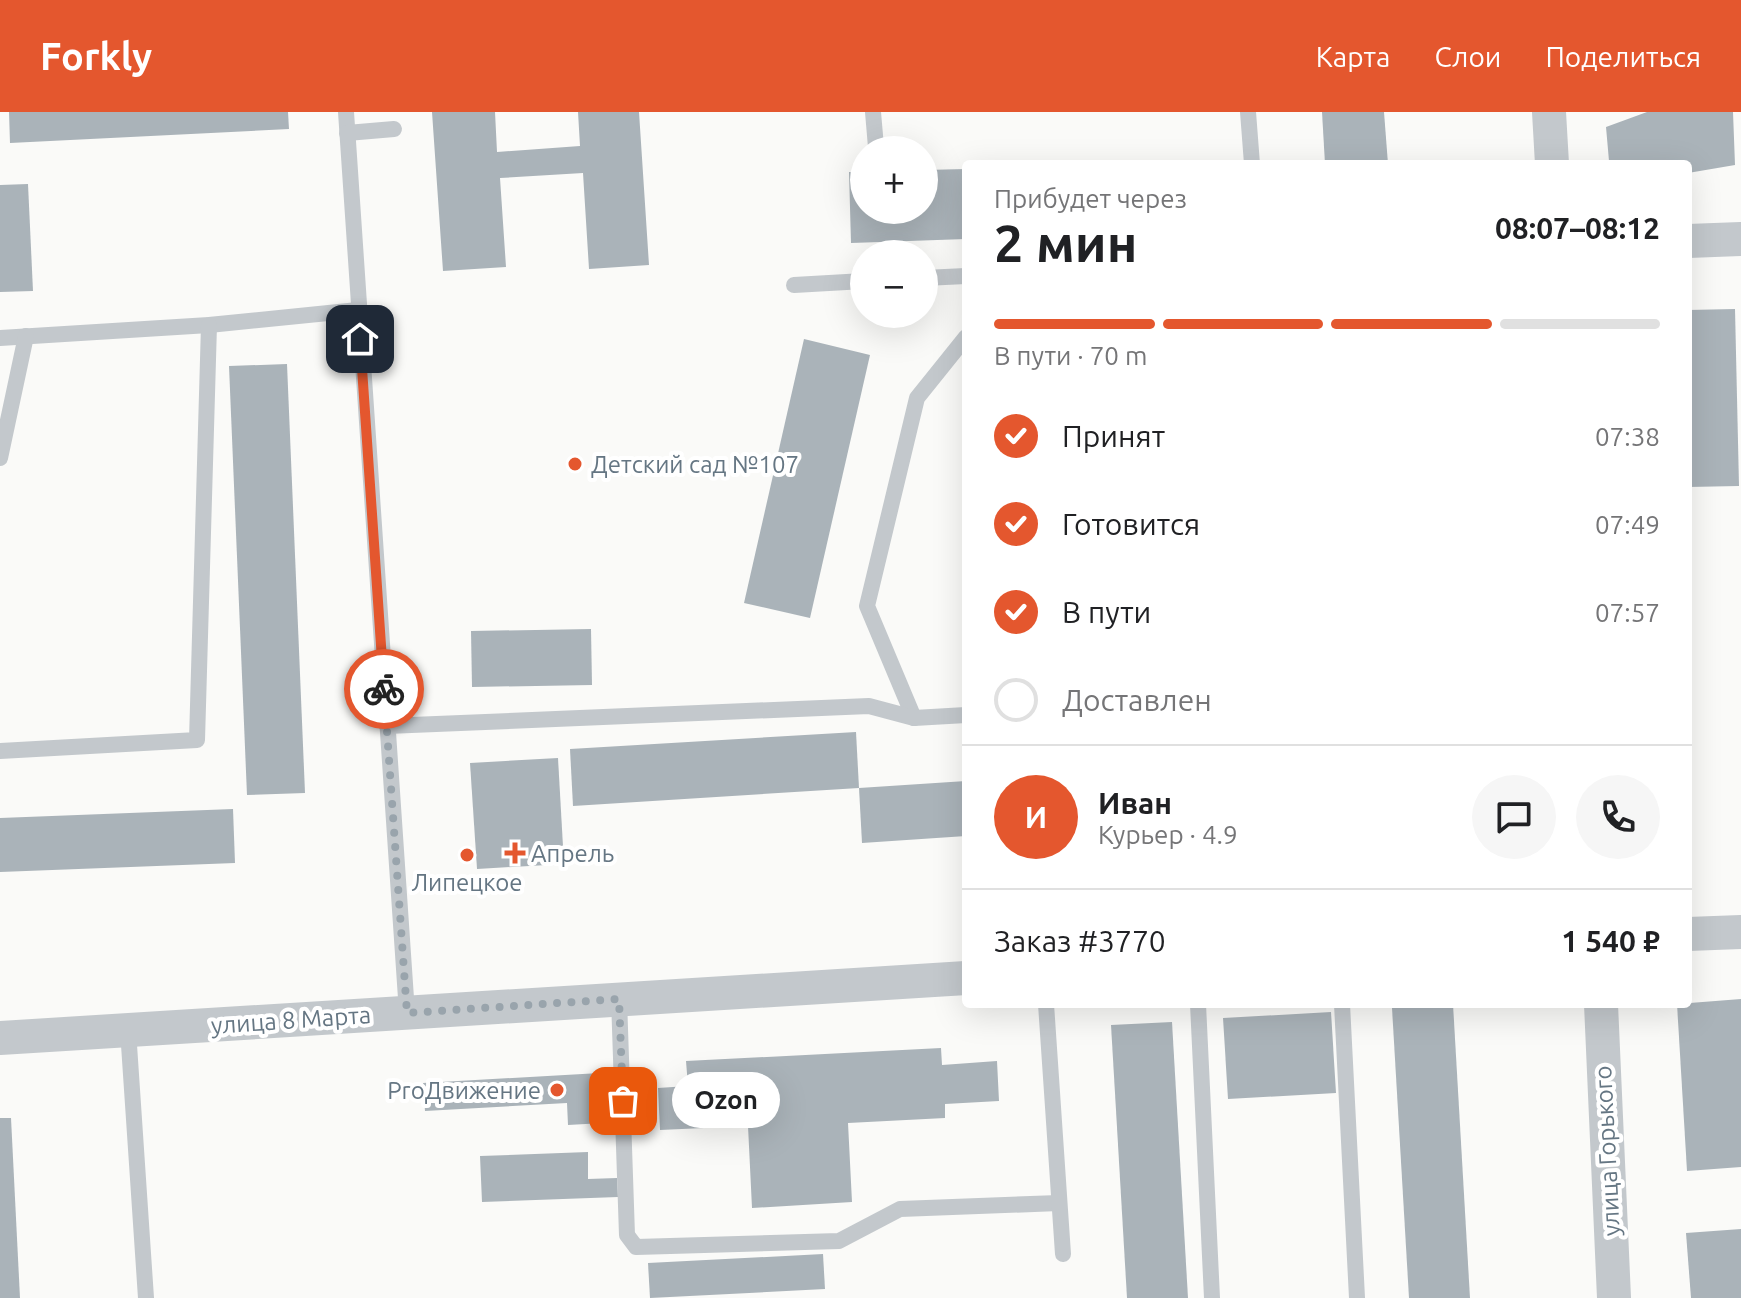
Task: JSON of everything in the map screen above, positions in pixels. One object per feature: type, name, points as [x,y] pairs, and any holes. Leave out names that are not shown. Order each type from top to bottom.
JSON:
[{"type":"street","points":[[1549,112],[1552,160]]},
{"type":"street","points":[[1692,241],[1741,239]]},
{"type":"street","points":[[1692,934],[1741,932]]},
{"type":"street","name":"улица 8 Марта","points":[[0,1038],[962,978]]},
{"type":"street","name":"улица Горького","points":[[1601,1008],[1614,1298]]},
{"type":"lane","points":[[346,112],[407,1013]]},
{"type":"lane","points":[[873,112],[875,136]]},
{"type":"lane","points":[[1248,112],[1252,160]]},
{"type":"lane","points":[[347,133],[394,129]]},
{"type":"lane","points":[[938,277],[962,276]]},
{"type":"lane","points":[[794,285],[850,282]]},
{"type":"lane","points":[[0,338],[209,325],[358,310]]},
{"type":"lane","points":[[0,751],[197,740],[209,325]]},
{"type":"lane","points":[[0,458],[26,336]]},
{"type":"lane","points":[[914,718],[867,606],[917,398],[962,342]]},
{"type":"lane","points":[[387,726],[869,706],[914,718],[962,715]]},
{"type":"lane","points":[[619,999],[627,1235],[636,1247],[839,1241],[900,1209],[1059,1203]]},
{"type":"lane","points":[[1046,1008],[1063,1254]]},
{"type":"lane","points":[[1198,1008],[1212,1298]]},
{"type":"lane","points":[[1342,1008],[1357,1298]]},
{"type":"lane","points":[[128,1030],[146,1298]]},
{"type":"building","points":[[9,112],[288,112],[289,129],[10,143]]},
{"type":"building","points":[[432,112],[495,112],[497,152],[580,146],[578,112],[639,112],[649,265],[589,269],[583,173],[500,178],[506,267],[443,271]]},
{"type":"building","points":[[1322,112],[1384,112],[1388,160],[1325,160]]},
{"type":"building","points":[[1647,112],[1733,112],[1735,165],[1692,172],[1692,160],[1609,160],[1606,127]]},
{"type":"building","points":[[962,169],[962,239],[851,240],[850,224],[938,224],[938,170]]},
{"type":"building","points":[[28,184],[33,291],[0,292],[0,185]]},
{"type":"building","points":[[1735,309],[1739,486],[1692,487],[1692,310]]},
{"type":"building","points":[[804,339],[870,355],[810,618],[744,603]]},
{"type":"building","points":[[287,364],[305,793],[247,795],[229,366]]},
{"type":"building","points":[[591,629],[592,685],[472,687],[471,631]]},
{"type":"building","points":[[856,732],[859,788],[573,806],[570,749]]},
{"type":"building","points":[[558,758],[564,864],[477,869],[470,763]]},
{"type":"building","points":[[962,781],[962,836],[862,843],[859,788]]},
{"type":"building","points":[[233,809],[235,863],[0,872],[0,818]]},
{"type":"building","points":[[1741,999],[1741,1167],[1687,1171],[1677,1008],[1692,1008],[1692,1003]]},
{"type":"building","points":[[1392,1008],[1453,1008],[1470,1298],[1409,1298]]},
{"type":"building","points":[[1331,1012],[1336,1093],[1228,1099],[1223,1018]]},
{"type":"building","points":[[1172,1022],[1188,1298],[1127,1298],[1111,1025]]},
{"type":"building","points":[[941,1048],[942,1065],[997,1061],[999,1101],[945,1104],[945,1118],[848,1123],[852,1202],[752,1208],[748,1126],[660,1130],[658,1088],[688,1086],[686,1061]]},
{"type":"building","points":[[600,1073],[603,1123],[568,1125],[567,1103],[425,1111],[423,1083]]},
{"type":"building","points":[[0,1118],[11,1118],[20,1298],[0,1298]]},
{"type":"building","points":[[588,1152],[588,1179],[617,1178],[618,1197],[482,1202],[480,1156]]},
{"type":"building","points":[[1741,1229],[1741,1298],[1691,1298],[1686,1233]]},
{"type":"building","points":[[823,1254],[825,1289],[650,1298],[648,1263]]},
{"type":"way so far","points":[[384,689],[407,1013],[619,999],[623,1101]]},
{"type":"place","name":"Детский сад №107","points":[[575,464]]},
{"type":"place","name":"Апрель","points":[[515,853]]},
{"type":"place","name":"Липецкое","points":[[467,855]]},
{"type":"place","name":"ProДвижение","points":[[557,1090]]},
{"type":"place","name":"Ozon","points":[[623,1101]]},
{"type":"route","points":[[360,339],[384,689]]}]
